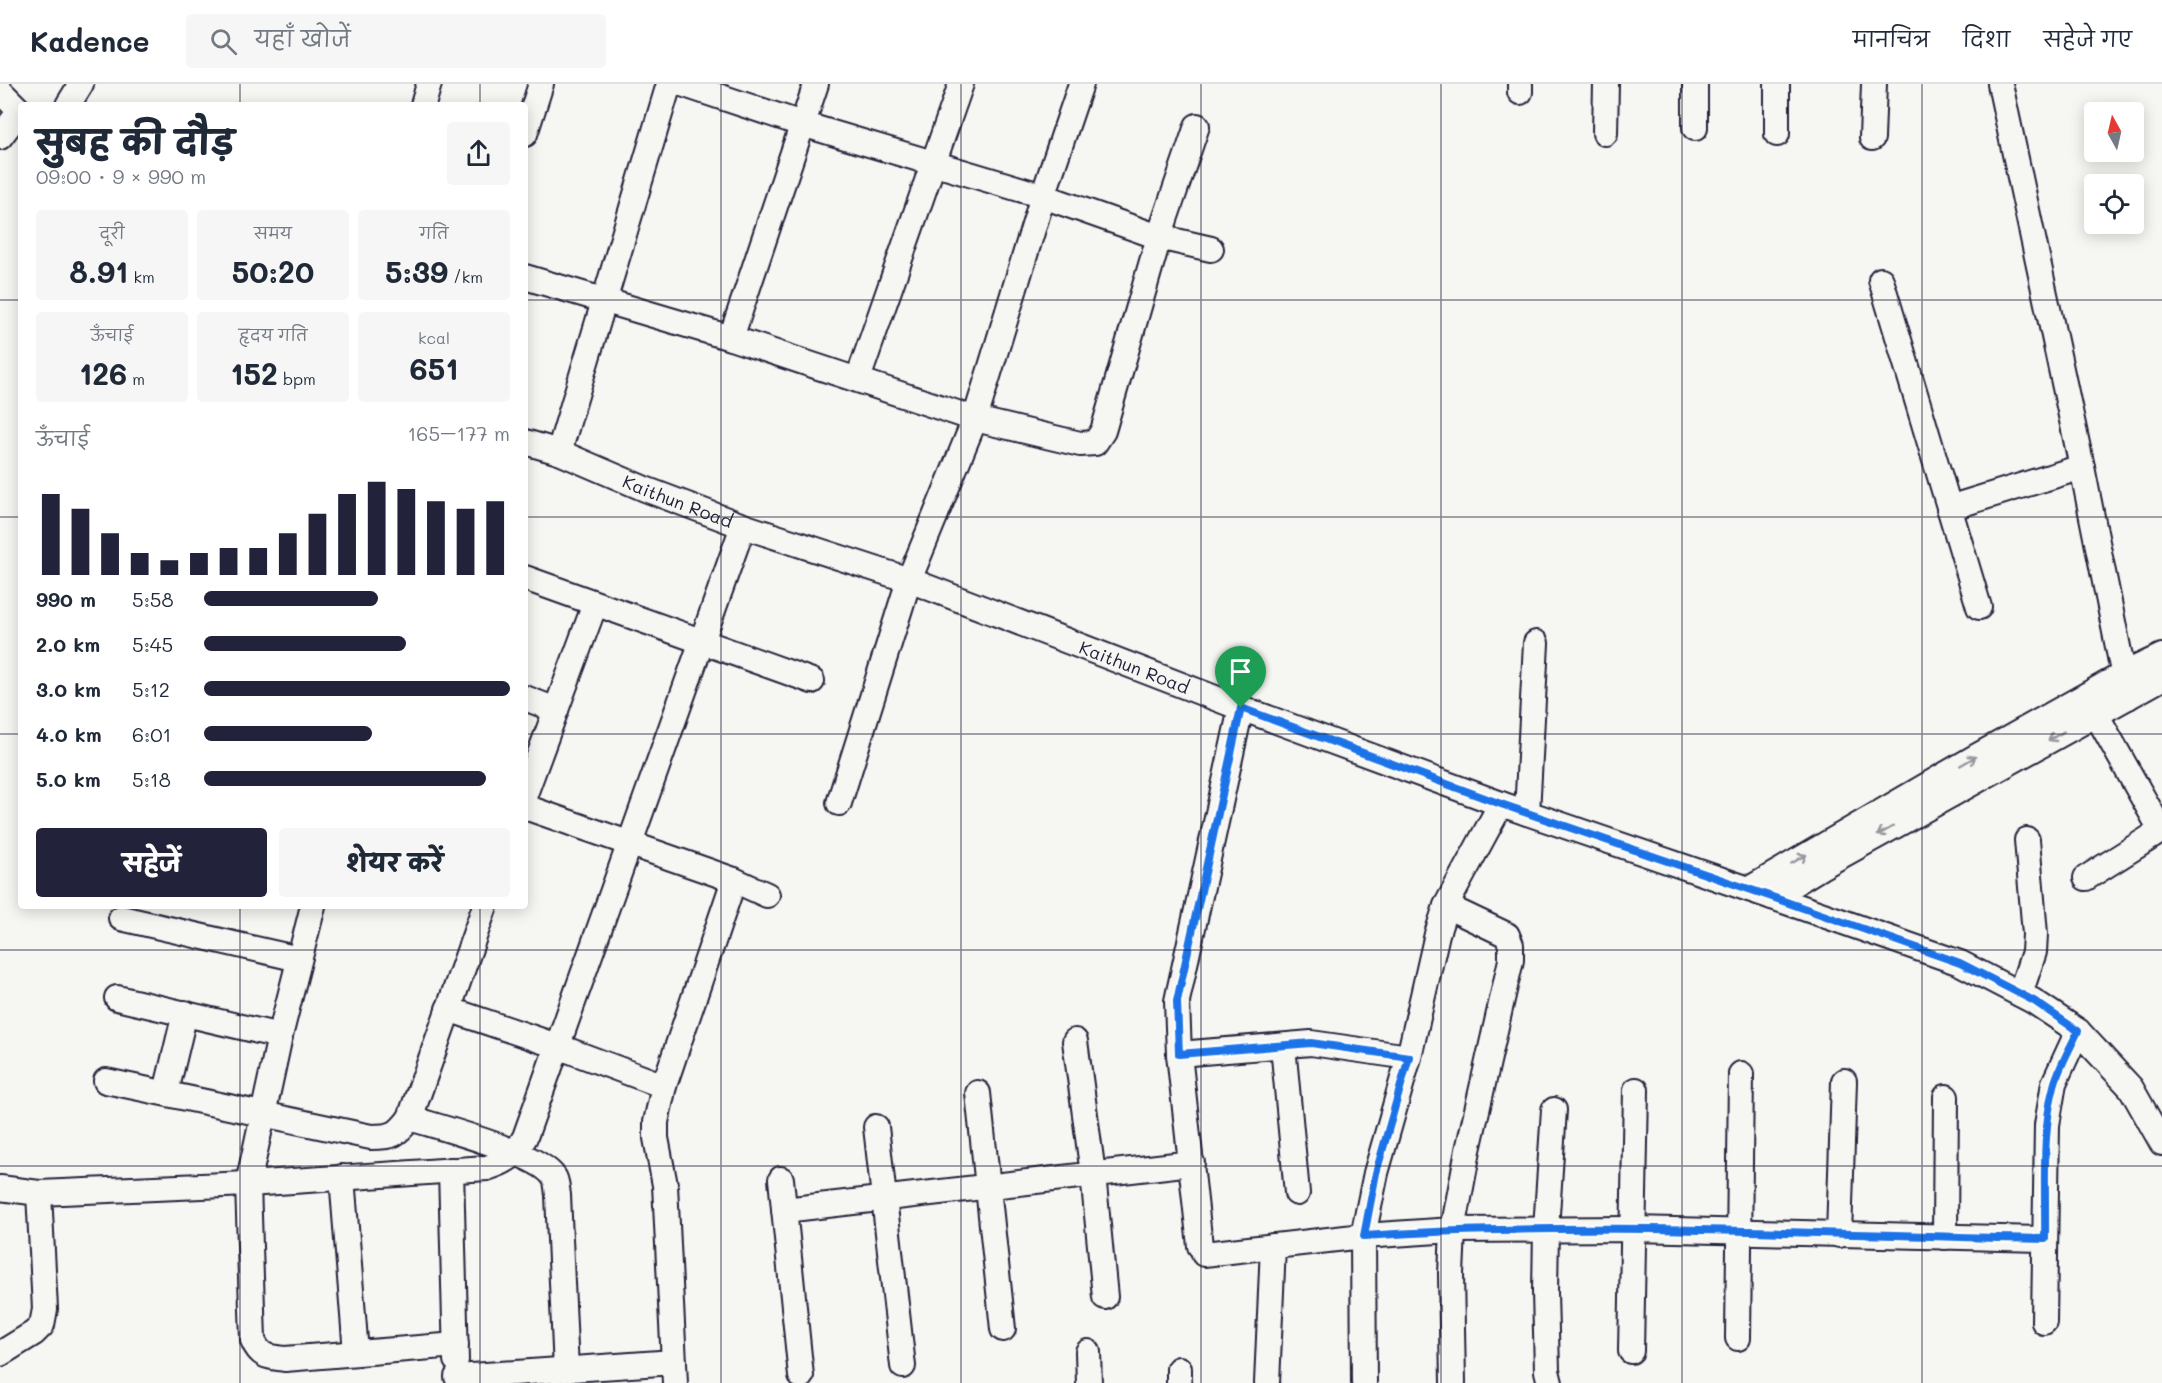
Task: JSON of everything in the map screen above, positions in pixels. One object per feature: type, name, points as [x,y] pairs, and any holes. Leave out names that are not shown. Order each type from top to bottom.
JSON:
[{"type":"street","points":[[70,102],[81,84]]},
{"type":"street","points":[[424,102],[429,84]]},
{"type":"street","points":[[528,125],[541,84]]},
{"type":"street","points":[[559,452],[669,84]]},
{"type":"street","points":[[682,84],[802,124],[1043,196],[1159,237],[1211,249]]},
{"type":"street","points":[[731,338],[816,84]]},
{"type":"street","points":[[858,379],[961,84]]},
{"type":"street","points":[[839,803],[909,580],[975,419],[1043,196],[1081,84]]},
{"type":"street","points":[[1605,133],[1606,84]]},
{"type":"street","points":[[1695,84],[1695,128]]},
{"type":"street","points":[[1777,84],[1777,134]]},
{"type":"street","points":[[1872,138],[1874,84]]},
{"type":"street","points":[[2000,84],[2126,685]]},
{"type":"street","points":[[0,92],[18,110]]},
{"type":"street","points":[[0,137],[18,114]]},
{"type":"street","points":[[528,278],[731,338],[975,419],[1080,444],[1095,442],[1103,431],[1159,237],[1197,126]]},
{"type":"street","points":[[1881,280],[1979,607]]},
{"type":"street","name":"Kaithun Road","points":[[528,442],[559,452],[645,489],[743,526],[909,580],[1241,708],[1501,804],[1960,963],[2034,1001],[2078,1031],[2131,1088],[2162,1143]]},
{"type":"street","points":[[1949,508],[2082,467]]},
{"type":"street","points":[[1,1185],[39,1193],[248,1184],[487,1168],[505,1161],[516,1153],[525,1137],[743,526]]},
{"type":"street","points":[[528,579],[812,681]]},
{"type":"street","points":[[528,786],[595,604]]},
{"type":"street","points":[[1527,813],[1536,643]]},
{"type":"street","points":[[1772,897],[1821,867],[2096,714],[2126,685],[2162,656]]},
{"type":"street","points":[[1749,889],[1977,756],[2126,685],[2162,678]]},
{"type":"street","points":[[528,699],[556,710]]},
{"type":"street","points":[[1241,708],[1177,1001],[1179,1054],[1202,1250],[1453,1230],[1634,1229],[2045,1239]]},
{"type":"street","points":[[2086,878],[2162,830],[2096,714]]},
{"type":"street","points":[[1364,1383],[1364,1236],[1376,1173],[1409,1057],[1437,934],[1446,906],[1501,804]]},
{"type":"street","points":[[528,808],[734,880],[767,895]]},
{"type":"street","points":[[2020,994],[2034,952],[2035,934],[2027,840]]},
{"type":"street","points":[[451,1170],[457,1380],[566,1370],[675,1372],[665,1185],[656,1138],[656,1122],[664,1086],[734,880]]},
{"type":"street","points":[[1446,906],[1507,934],[1511,945],[1511,960],[1468,1150],[1453,1230],[1451,1274],[1453,1383]]},
{"type":"street","points":[[312,909],[280,1036],[248,1184],[254,1340],[258,1351],[269,1357],[285,1359],[456,1346]]},
{"type":"street","points":[[106,1081],[371,1137],[389,1137],[401,1130],[410,1118],[484,909]]},
{"type":"street","points":[[121,918],[299,959]]},
{"type":"street","points":[[117,998],[280,1036]]},
{"type":"street","points":[[448,1009],[664,1086]]},
{"type":"street","points":[[166,1092],[185,1013]]},
{"type":"street","points":[[2044,1322],[2047,1125],[2054,1083],[2078,1031]]},
{"type":"street","points":[[1075,1041],[1093,1174],[1105,1297]]},
{"type":"street","points":[[1179,1054],[1311,1043],[1409,1057]]},
{"type":"street","points":[[1283,1046],[1297,1193]]},
{"type":"street","points":[[1738,1338],[1741,1074]]},
{"type":"street","points":[[1839,1235],[1844,1081]]},
{"type":"street","points":[[1631,1351],[1636,1090]]},
{"type":"street","points":[[978,1093],[990,1186],[1003,1329]]},
{"type":"street","points":[[1945,1238],[1946,1097]]},
{"type":"street","points":[[1550,1383],[1547,1371],[1545,1292],[1546,1229],[1554,1110]]},
{"type":"street","points":[[410,1118],[516,1153],[544,1167],[555,1178],[558,1195],[566,1370]]},
{"type":"street","points":[[876,1127],[903,1366]]},
{"type":"street","points":[[784,1210],[1191,1162]]},
{"type":"street","points":[[342,1177],[356,1353]]},
{"type":"street","points":[[781,1179],[801,1376]]},
{"type":"street","points":[[0,1354],[34,1333],[42,1325],[45,1309],[39,1193]]},
{"type":"street","points":[[1267,1383],[1273,1246]]},
{"type":"street","points":[[1088,1352],[1089,1383]]},
{"type":"route","points":[[1241,708],[1501,804],[1960,963],[2034,1001],[2078,1031],[2054,1083],[2050,1103],[2047,1125],[2045,1239],[1634,1229],[1453,1230],[1364,1236],[1376,1173],[1409,1057],[1311,1043],[1179,1054],[1177,1001],[1241,708]]}]
